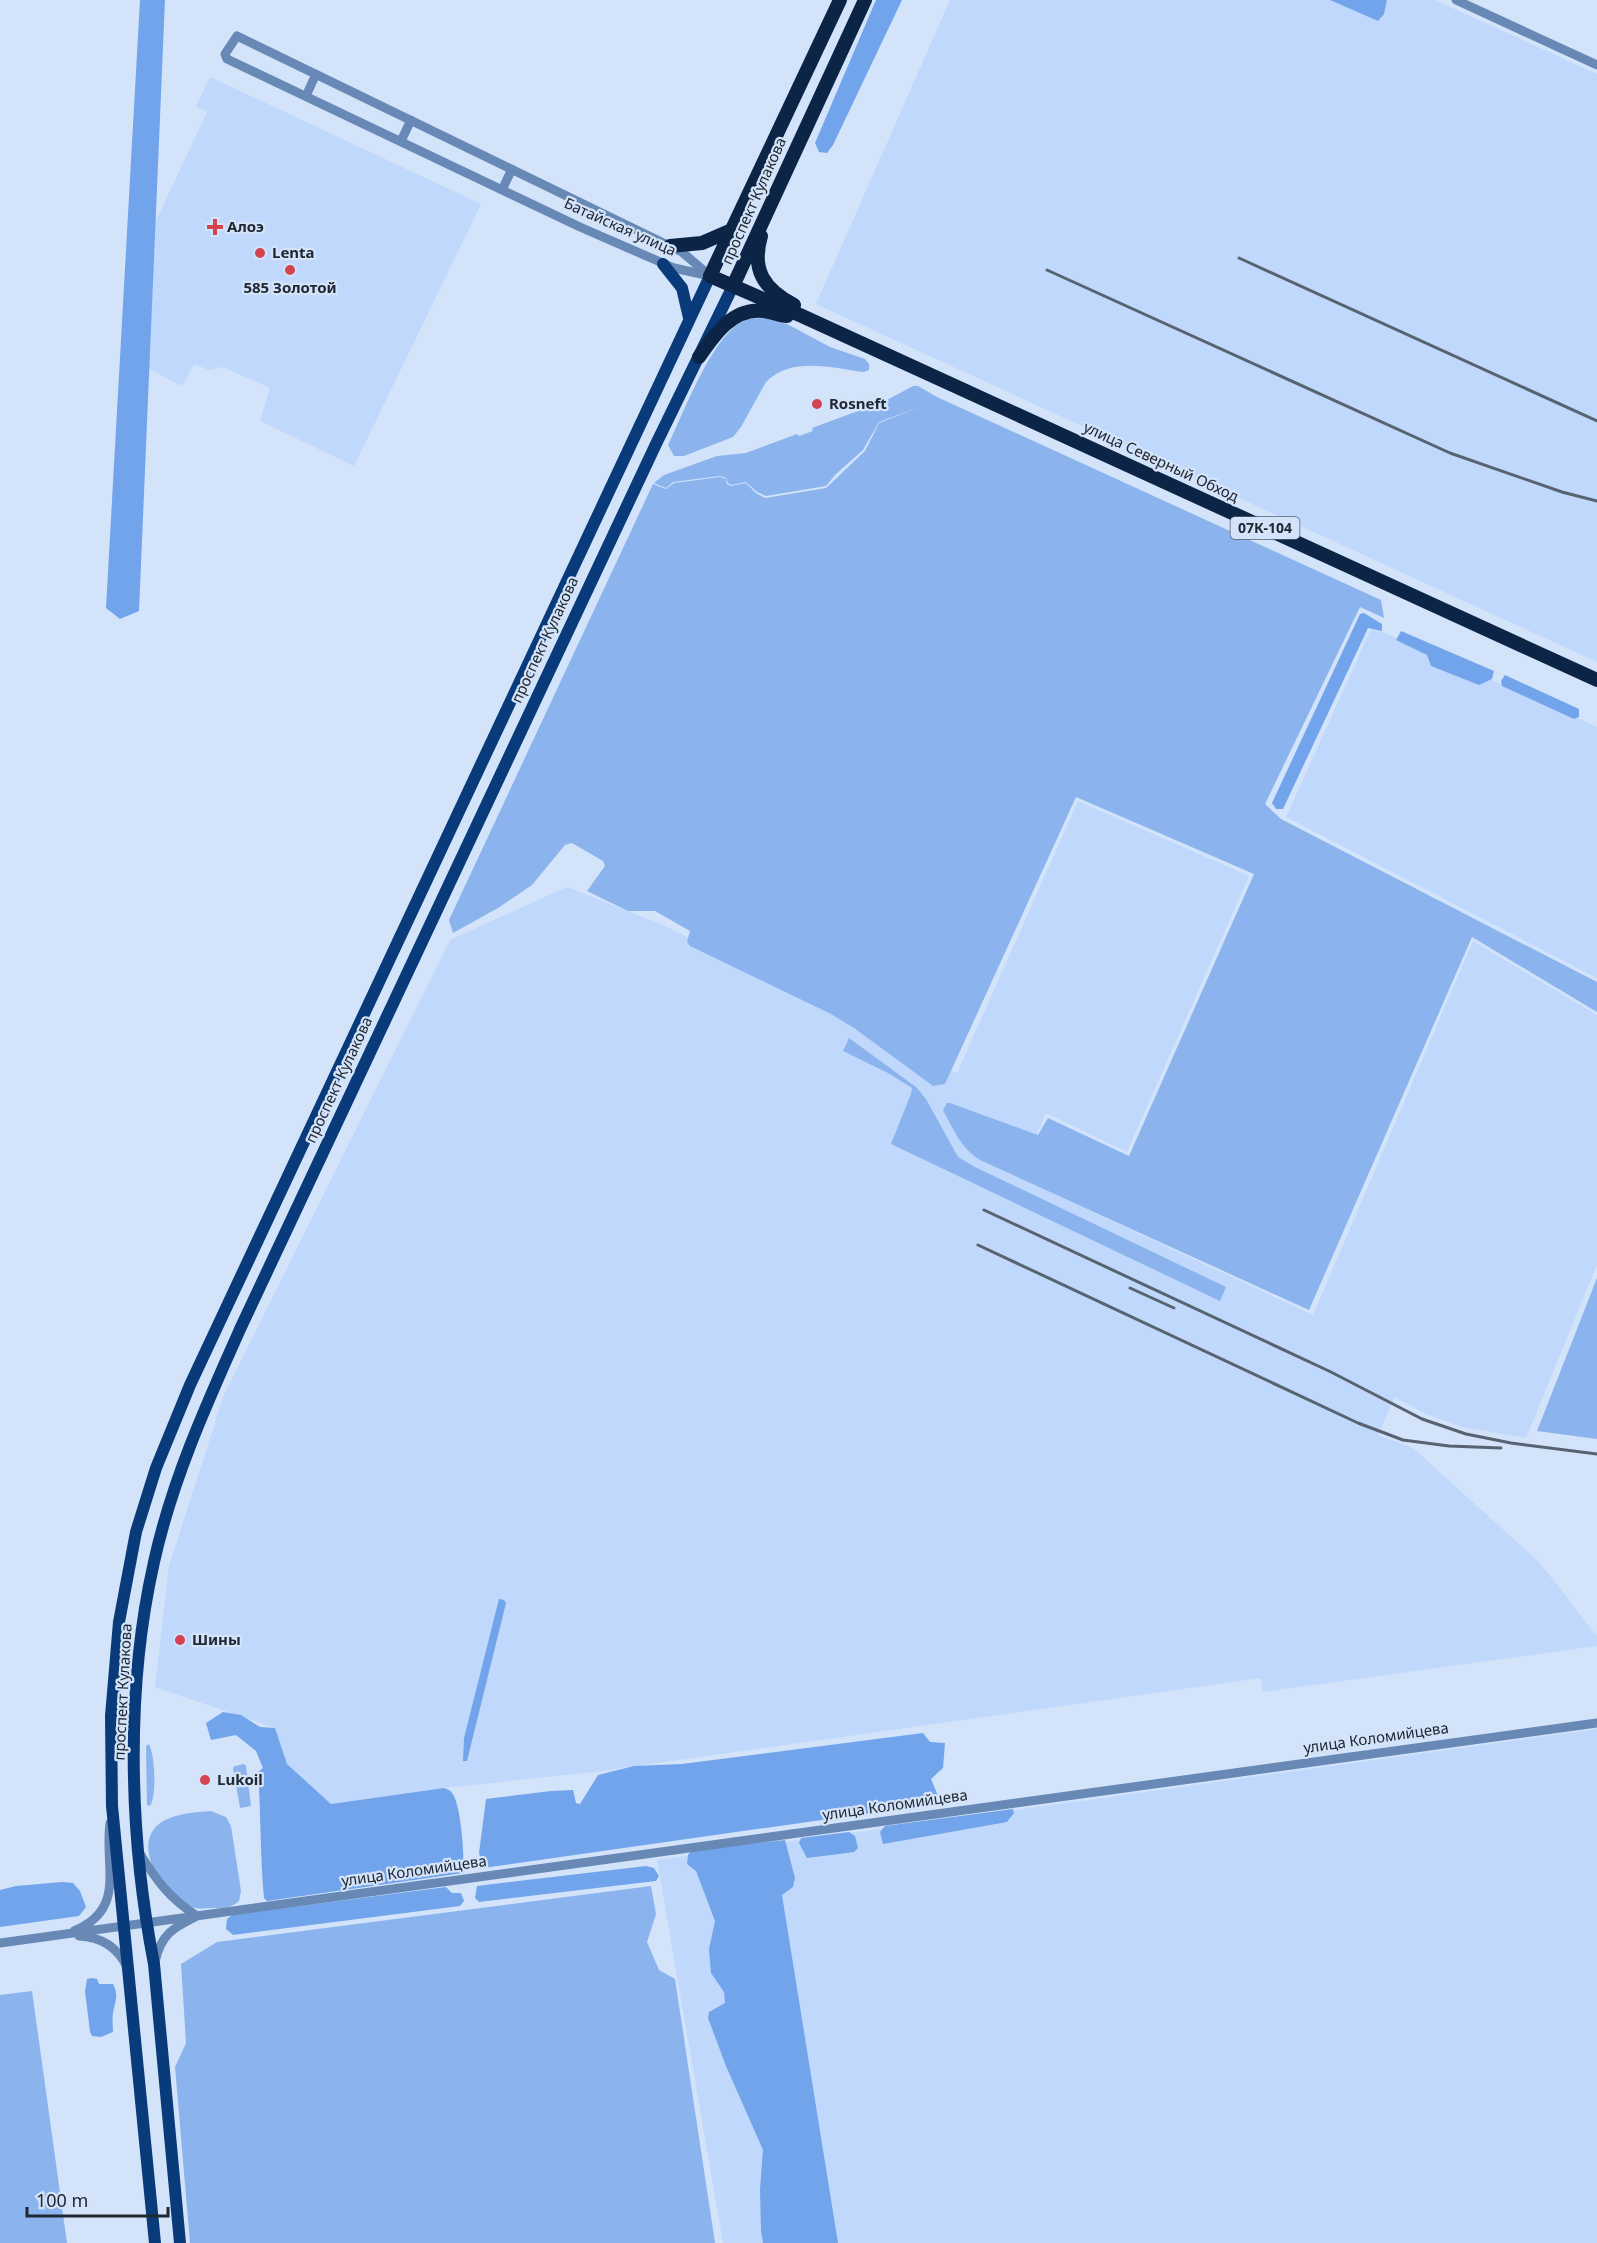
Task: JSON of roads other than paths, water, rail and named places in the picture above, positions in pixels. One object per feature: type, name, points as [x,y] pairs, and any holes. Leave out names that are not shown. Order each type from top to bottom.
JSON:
[{"type":"highway","name":"проспект Кулакова","points":[[710,276],[840,0]]},
{"type":"highway","name":"проспект Кулакова","points":[[733,286],[865,0]]},
{"type":"highway","points":[[773,198],[758,245],[758,266],[765,284],[795,305],[802,316]]},
{"type":"highway","points":[[670,246],[702,243],[732,230]]},
{"type":"highway","name":"улица Северный Обход","points":[[710,276],[1597,680]]},
{"type":"highway","points":[[699,357],[714,335],[727,322],[749,311],[802,316]]},
{"type":"main road","points":[[663,264],[682,288],[690,319]]},
{"type":"main road","name":"проспект Кулакова","points":[[155,2243],[112,1806],[111,1716],[118,1630],[136,1532],[163,1450],[195,1374],[710,276]]},
{"type":"main road","name":"проспект Кулакова","points":[[180,2243],[154,1964],[146,1923],[137,1848],[136,1701],[142,1625],[154,1560],[189,1449],[241,1327],[415,954],[733,286]]},
{"type":"street","points":[[1456,0],[1597,65]]},
{"type":"street","name":"Батайская улица","points":[[237,36],[670,246],[710,276],[663,264],[227,59],[225,54],[237,36]]},
{"type":"street","points":[[306,96],[316,74]]},
{"type":"street","points":[[401,141],[411,120]]},
{"type":"street","points":[[502,190],[512,170]]},
{"type":"street","name":"улица Коломийцева","points":[[0,1944],[1597,1723]]},
{"type":"street","points":[[64,1935],[96,1919],[108,1901],[109,1828],[112,1806]]},
{"type":"street","points":[[137,1848],[154,1877],[169,1895],[197,1916]]},
{"type":"street","name":"улица Коломийцева","points":[[154,1964],[166,1935],[175,1927],[197,1916]]},
{"type":"street","points":[[64,1935],[86,1936],[104,1941],[117,1950],[130,1975]]},
{"type":"railway","points":[[1239,258],[1597,421]]},
{"type":"railway","points":[[1047,270],[1450,453],[1562,492],[1597,501]]},
{"type":"railway","points":[[984,1210],[1331,1372],[1422,1419],[1466,1434],[1511,1443],[1597,1454]]},
{"type":"railway","points":[[978,1245],[1358,1423],[1403,1440],[1449,1446],[1501,1448]]},
{"type":"railway","points":[[1130,1288],[1174,1308]]},
{"type":"place","name":"Алоэ","points":[[215,227]]},
{"type":"place","name":"Lenta","points":[[260,253]]},
{"type":"place","name":"585 Золотой","points":[[290,270]]},
{"type":"place","name":"Rosneft","points":[[817,404]]},
{"type":"place","name":"Шины","points":[[180,1640]]},
{"type":"place","name":"Lukoil","points":[[205,1780]]}]
